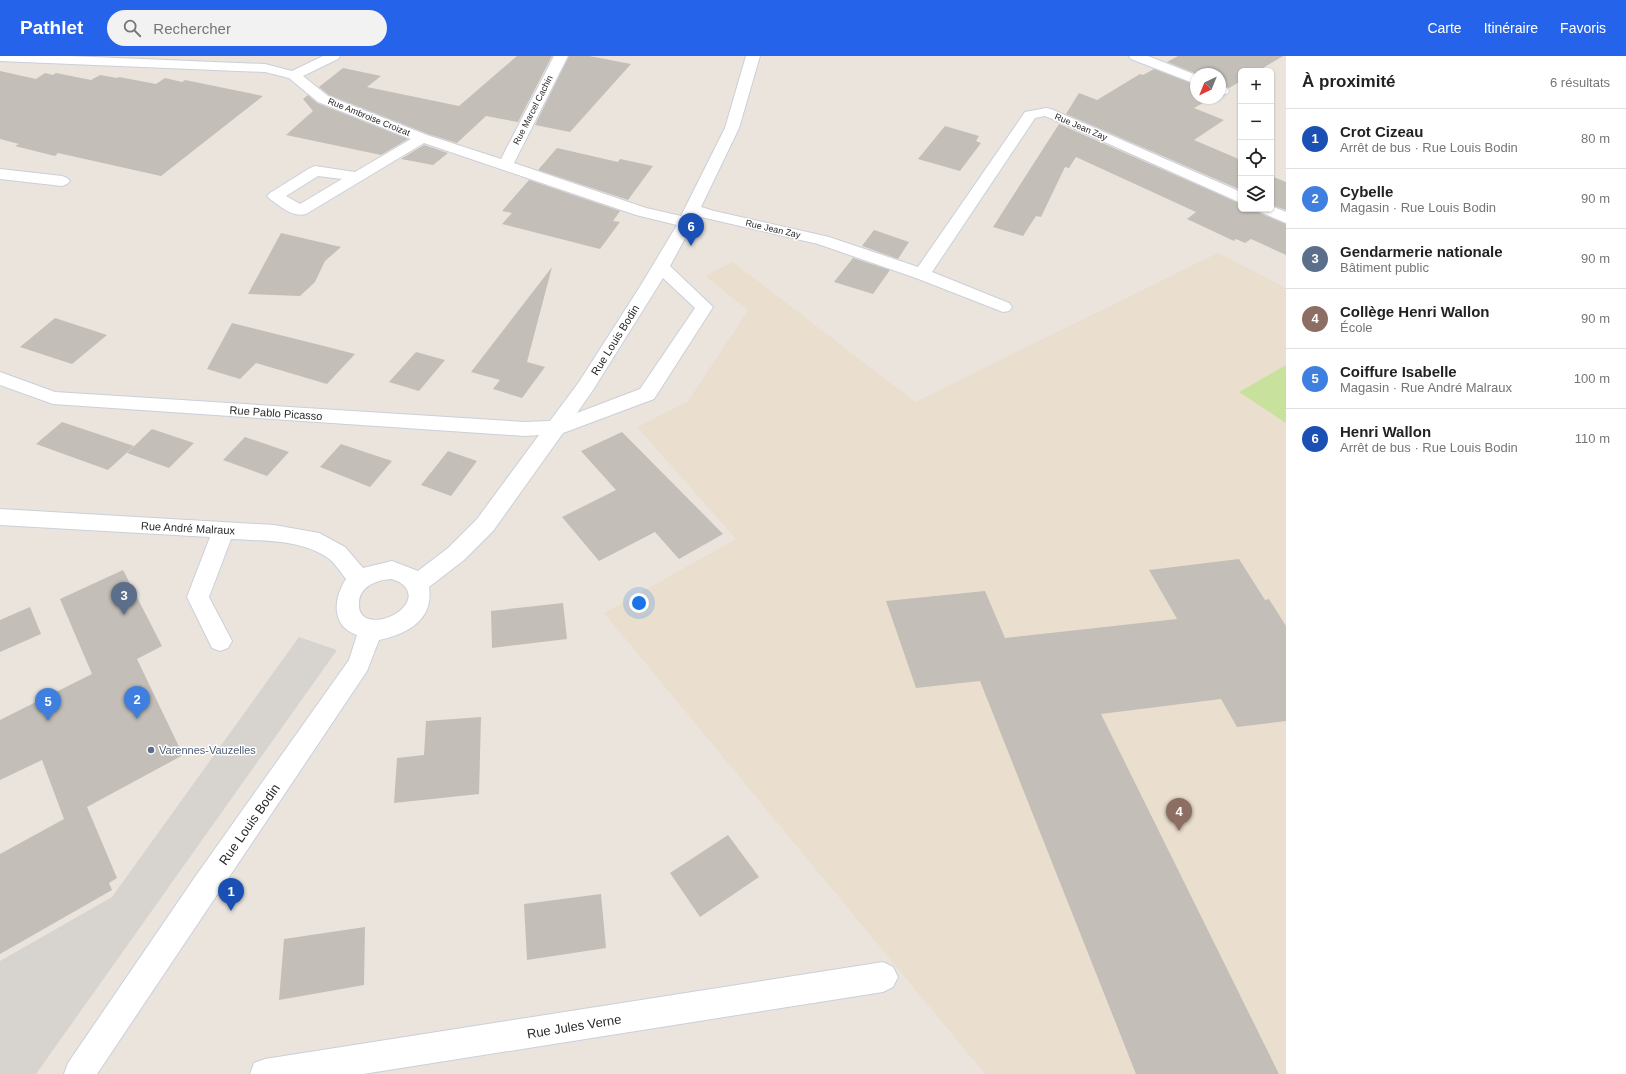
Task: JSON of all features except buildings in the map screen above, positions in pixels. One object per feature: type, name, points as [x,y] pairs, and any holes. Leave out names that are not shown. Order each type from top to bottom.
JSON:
[{"type":"street","points":[[294,75],[333,56]]},
{"type":"street","name":"Rue Marcel Cachin","points":[[505,165],[561,56]]},
{"type":"street","name":"Rue Louis Bodin","points":[[417,584],[456,554],[485,525],[586,386],[661,267],[689,215],[732,128],[753,56]]},
{"type":"street","points":[[1136,56],[1190,78]]},
{"type":"street","name":"Rue Ambroise Croizat","points":[[0,57],[169,60],[265,68],[294,75],[323,99],[422,138],[642,212],[689,215]]},
{"type":"street","name":"Rue Jean Zay","points":[[922,274],[1030,114],[1046,112],[1238,197]]},
{"type":"street","points":[[358,177],[422,138]]},
{"type":"street","points":[[0,174],[62,181]]},
{"type":"street","points":[[1273,212],[1286,218]]},
{"type":"street","name":"Rue Jean Zay","points":[[689,215],[710,215],[823,240],[922,274],[1003,307]]},
{"type":"street","name":"Rue Pablo Picasso","points":[[0,378],[53,398],[524,429],[555,428],[647,394],[704,307],[661,267]]},
{"type":"street","name":"Rue André Malraux","points":[[0,517],[274,533],[311,539],[337,553],[360,580]]},
{"type":"street","points":[[220,641],[198,597],[224,530]]},
{"type":"street","points":[[392,570],[402,572],[411,577],[417,584],[421,592],[420,602],[415,611],[407,620],[396,626],[384,630],[361,627],[353,621],[347,609],[348,596],[353,587],[360,580],[376,573],[392,570]]},
{"type":"street","name":"Rue Louis Bodin","points":[[79,1074],[205,887],[359,664],[371,629]]},
{"type":"street","name":"Rue Jules Verne","points":[[265,1074],[883,977]]},
{"type":"shaded area","points":[[1218,253],[1286,288],[1286,1074],[985,1074],[604,613],[736,539],[637,427],[688,401],[748,310],[705,276],[733,262],[915,402]]},
{"type":"shaded area","points":[[299,637],[337,650],[36,1074],[0,1074],[0,961],[112,897]]},
{"type":"green space","points":[[1286,365],[1286,423],[1239,392]]},
{"type":"place","name":"Henri Wallon","points":[[691,246]]},
{"type":"place","name":"Gendarmerie nationale","points":[[124,615]]},
{"type":"place","name":"Cybelle","points":[[137,719]]},
{"type":"place","name":"Coiffure Isabelle","points":[[48,721]]},
{"type":"place","name":"Varennes-Vauzelles","points":[[151,750]]},
{"type":"place","name":"Collège Henri Wallon","points":[[1179,831]]},
{"type":"place","name":"Crot Cizeau","points":[[231,911]]}]
